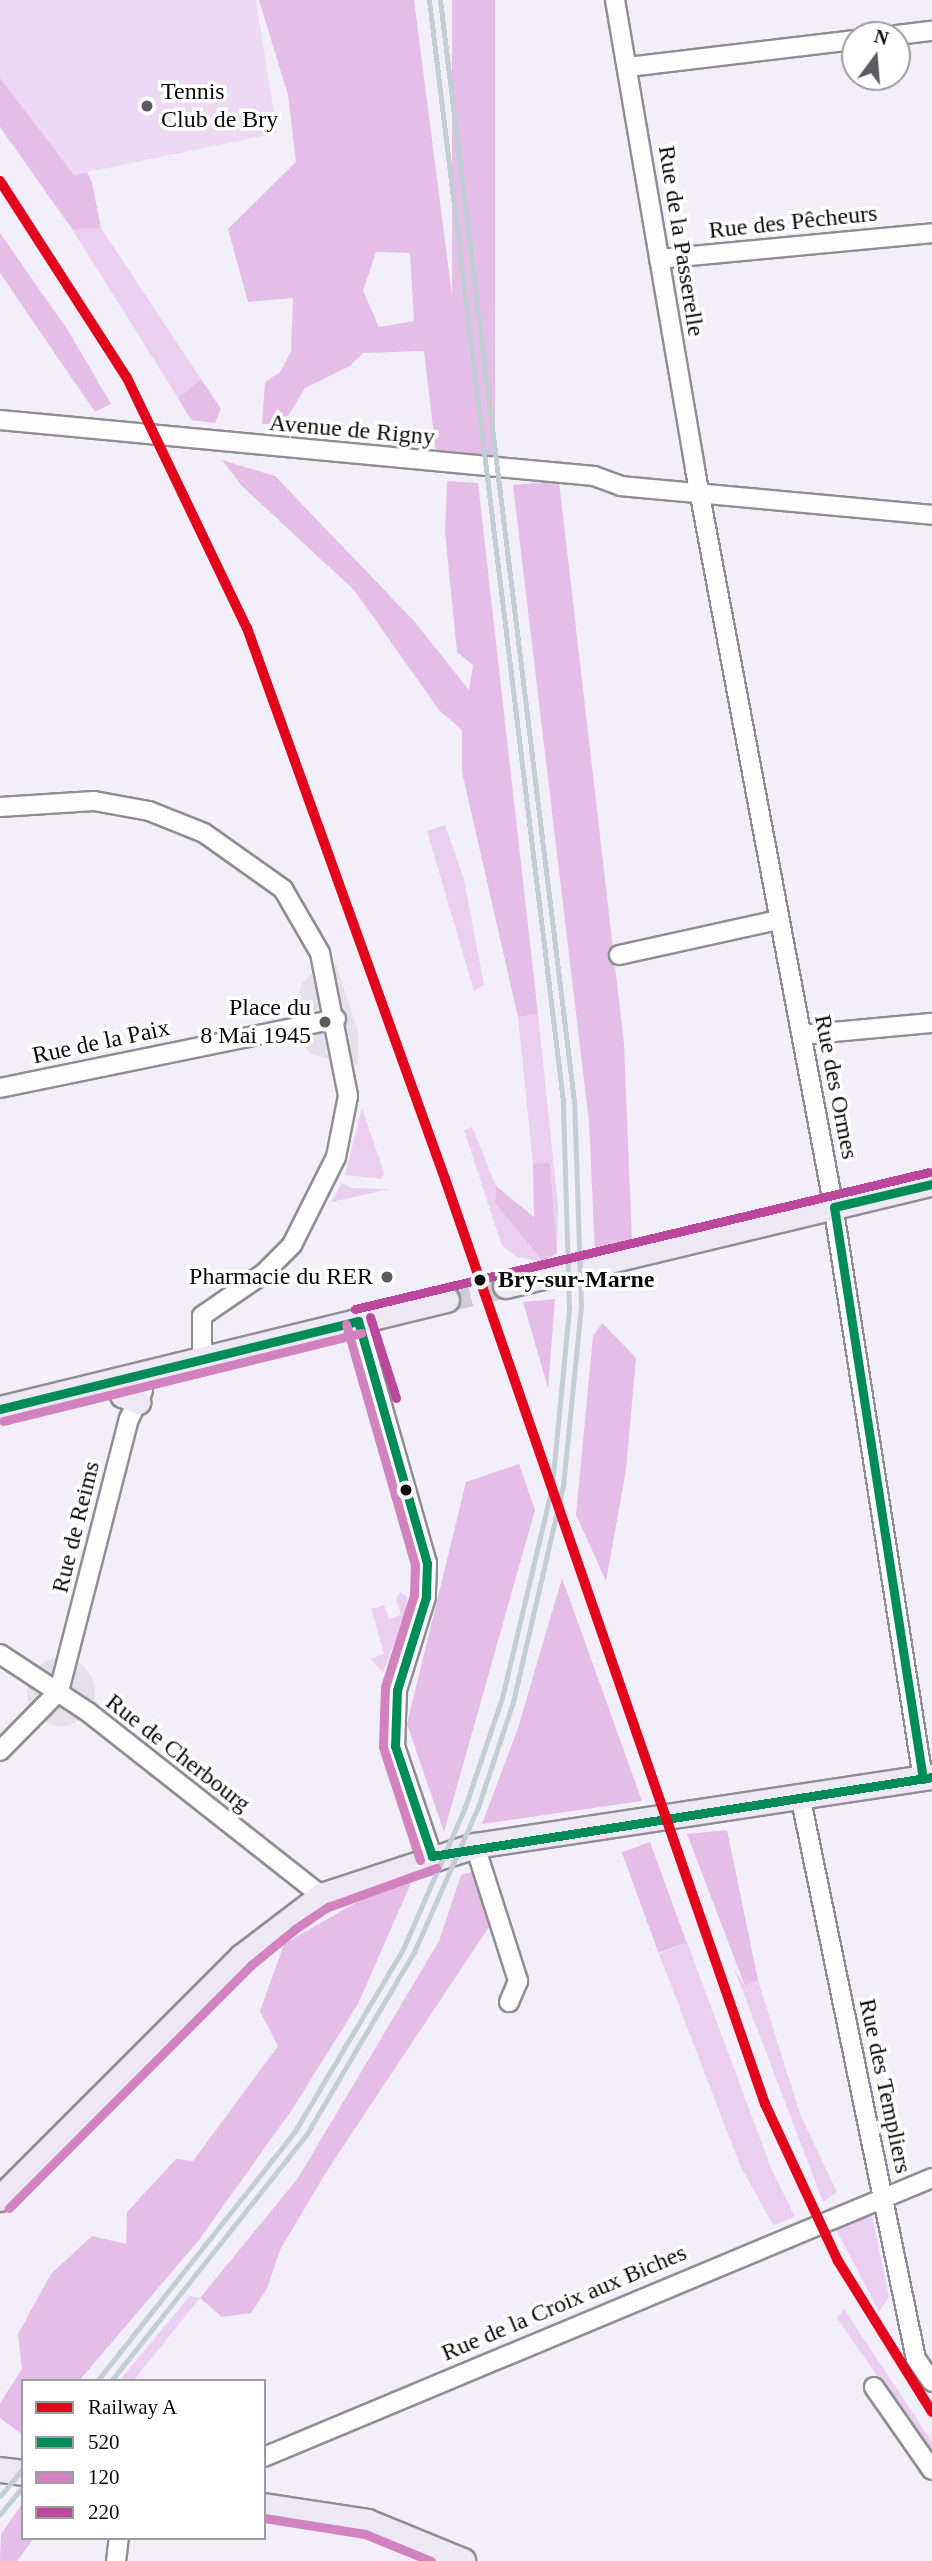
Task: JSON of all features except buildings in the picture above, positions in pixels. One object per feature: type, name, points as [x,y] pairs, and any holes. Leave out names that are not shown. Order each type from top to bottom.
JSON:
[{"type":"main road","points":[[506,1286],[932,1184]]},
{"type":"main road","points":[[0,1409],[130,1380],[202,1359],[447,1300]]},
{"type":"main road","points":[[130,1380],[123,1395],[138,1402]]},
{"type":"main road","points":[[0,2199],[242,1957],[322,1896],[432,1856],[475,1846],[800,1795],[928,1778]]},
{"type":"main road","points":[[0,2470],[21,2473]]},
{"type":"main road","points":[[266,2506],[368,2522],[463,2561]]},
{"type":"street","name":"Rue de la Passerelle","points":[[615,0],[699,490]]},
{"type":"street","points":[[911,34],[932,31]]},
{"type":"street","points":[[628,67],[841,42]]},
{"type":"street","name":"Rue des Pêcheurs","points":[[659,259],[932,233]]},
{"type":"street","name":"Avenue de Rigny","points":[[0,420],[932,515]]},
{"type":"street","name":"Rue des Ormes","points":[[699,490],[834,1207],[928,1778]]},
{"type":"street","points":[[0,807],[72,800],[117,804],[174,820],[234,850],[283,889],[298,909],[320,953],[336,1019],[348,1096],[329,1178],[292,1245],[264,1274],[202,1316],[202,1359]]},
{"type":"street","points":[[620,955],[778,920]]},
{"type":"street","name":"Rue de la Paix","points":[[0,1088],[336,1019]]},
{"type":"street","points":[[802,1035],[932,1023]]},
{"type":"street","points":[[358,1321],[427,1563],[426,1597],[397,1690],[395,1746],[432,1856]]},
{"type":"street","name":"Rue de Reims","points":[[59,1691],[138,1402]]},
{"type":"street","name":"Rue de Cherbourg","points":[[0,1654],[59,1691],[322,1896]]},
{"type":"street","points":[[0,1751],[59,1691]]},
{"type":"street","name":"Rue des Templiers","points":[[800,1795],[916,2359],[932,2382]]},
{"type":"street","points":[[475,1846],[518,1981],[509,2002]]},
{"type":"street","name":"Rue de la Croix aux Biches","points":[[266,2456],[883,2194],[932,2178]]},
{"type":"street","points":[[874,2387],[932,2470]]},
{"type":"street","points":[[116,2561],[119,2540]]},
{"type":"shaded area","name":"Tennis Club de Bry","points":[[0,0],[256,0],[277,133],[74,175],[0,78]]},
{"type":"shaded area","points":[[259,0],[414,0],[472,451],[436,453],[424,351],[363,353],[350,366],[305,388],[283,424],[262,424],[265,382],[280,372],[291,352],[293,298],[248,302],[228,229],[296,162],[288,95]],"holes":[[[376,252],[410,253],[414,321],[379,327],[363,291]]]},
{"type":"shaded area","points":[[452,0],[495,0],[495,457],[452,457]]},
{"type":"shaded area","points":[[0,41],[44,76],[92,183],[101,228],[72,229],[0,127]]},
{"type":"shaded area","points":[[101,228],[201,379],[178,398],[72,229]]},
{"type":"shaded area","points":[[0,233],[69,332],[111,404],[95,412],[0,273]]},
{"type":"shaded area","points":[[201,379],[221,409],[215,423],[191,420],[178,398]]},
{"type":"shaded area","points":[[222,460],[275,476],[414,621],[469,690],[473,665],[457,652],[445,532],[447,481],[478,483],[538,1014],[518,1017],[462,772],[462,730],[439,710],[354,590],[242,486]]},
{"type":"shaded area","points":[[559,481],[624,1044],[632,1242],[595,1253],[589,1122],[513,485]]},
{"type":"shaded area","points":[[445,825],[464,880],[484,985],[474,991],[427,831]]},
{"type":"shaded area","name":"Place du 8 Mai 1945","points":[[336,964],[358,1032],[358,1066],[310,1054],[298,1040],[292,1011],[302,983],[315,970]]},
{"type":"shaded area","points":[[538,1014],[558,1206],[557,1253],[550,1164],[533,1164],[518,1017]]},
{"type":"shaded area","points":[[362,1108],[384,1173],[382,1179],[345,1175]]},
{"type":"shaded area","points":[[472,1127],[496,1186],[495,1203],[543,1262],[517,1257],[502,1246],[464,1130]]},
{"type":"shaded area","points":[[550,1163],[557,1253],[543,1262],[495,1203],[496,1186],[534,1217],[533,1164]]},
{"type":"shaded area","points":[[342,1183],[352,1188],[390,1189],[331,1202]]},
{"type":"shaded area","points":[[555,1299],[548,1388],[523,1302]]},
{"type":"shaded area","points":[[602,1323],[636,1358],[626,1470],[606,1581],[576,1515],[593,1336]]},
{"type":"shaded area","points":[[519,1464],[535,1510],[444,1832],[407,1724],[466,1482]]},
{"type":"shaded area","points":[[562,1578],[642,1801],[482,1824],[518,1728]]},
{"type":"shaded area","points":[[400,1592],[407,1597],[406,1613],[383,1672],[370,1659],[384,1654],[371,1609],[384,1605],[389,1619],[401,1615],[396,1598]]},
{"type":"shaded area","points":[[61,1658],[74,1661],[85,1668],[92,1679],[95,1692],[92,1705],[85,1716],[74,1723],[61,1726],[48,1723],[37,1716],[30,1705],[27,1692],[30,1679],[37,1668],[48,1661]]},
{"type":"shaded area","points":[[727,1830],[758,1980],[745,1986],[687,1834]]},
{"type":"shaded area","points":[[650,1842],[687,1943],[658,1953],[622,1852]]},
{"type":"shaded area","points":[[418,1867],[358,2004],[293,2108],[199,2240],[81,2379],[21,2379],[21,2434],[0,2418],[0,2403],[22,2369],[18,2334],[51,2274],[92,2236],[126,2244],[127,2212],[176,2159],[193,2161],[278,2046],[260,2011],[284,1944]]},
{"type":"shaded area","points":[[481,1869],[495,1918],[325,2174],[280,2250],[267,2289],[251,2313],[222,2317],[200,2298],[298,2178],[439,1941],[461,1875]]},
{"type":"shaded area","points":[[687,1942],[771,2168],[795,2217],[773,2225],[740,2165],[659,1954]]},
{"type":"shaded area","points":[[734,1968],[745,1986],[758,1980],[800,2114],[837,2192],[823,2202]]},
{"type":"shaded area","points":[[872,2216],[889,2297],[879,2312],[836,2229]]},
{"type":"shaded area","points":[[190,2296],[200,2298],[135,2379],[121,2379]]},
{"type":"shaded area","points":[[844,2309],[932,2442],[932,2455],[837,2318]]},
{"type":"shaded area","points":[[21,2506],[21,2540],[33,2540],[17,2561],[0,2561],[1,2534]]},
{"type":"tunnel","points":[[447,1300],[506,1286]]},
{"type":"railway","points":[[99,2379],[295,2131],[403,1949],[465,1807],[502,1698],[552,1486],[569,1308],[563,1101],[429,0]]},
{"type":"railway","points":[[113,2379],[306,2135],[414,1952],[478,1807],[513,1702],[563,1486],[581,1307],[574,1101],[440,0]]},
{"type":"railway","points":[[0,2496],[21,2471]]},
{"type":"railway","points":[[0,2514],[21,2489]]},
{"type":"rail line","name":"A","points":[[0,181],[127,378],[247,628],[445,1179],[765,2104],[838,2261],[932,2412]]},
{"type":"transit line","name":"220","points":[[355,1309],[929,1172]]},
{"type":"transit line","name":"520","points":[[923,1779],[834,1207],[932,1184]]},
{"type":"transit line","name":"220","points":[[370,1317],[396,1398]]},
{"type":"transit line","name":"520","points":[[358,1321],[427,1563],[426,1597],[397,1690],[395,1746],[432,1856]]},
{"type":"transit line","name":"520","points":[[0,1409],[358,1321]]},
{"type":"transit line","name":"120","points":[[346,1324],[415,1565],[414,1595],[385,1687],[383,1747],[420,1860]]},
{"type":"transit line","name":"120","points":[[3,1421],[361,1333]]},
{"type":"transit line","name":"520","points":[[432,1856],[932,1777]]},
{"type":"transit line","name":"120","points":[[9,2208],[250,1966],[295,1929],[328,1907],[436,1868]]},
{"type":"transit line","name":"120","points":[[266,2518],[365,2534],[431,2561]]},
{"type":"place","name":"Tennis Club de Bry","points":[[147,106]]},
{"type":"place","name":"Place du 8 Mai 1945","points":[[325,1022]]},
{"type":"place","name":"Pharmacie du RER","points":[[387,1277]]},
{"type":"place","name":"Bry-sur-Marne","points":[[480,1280]]}]
